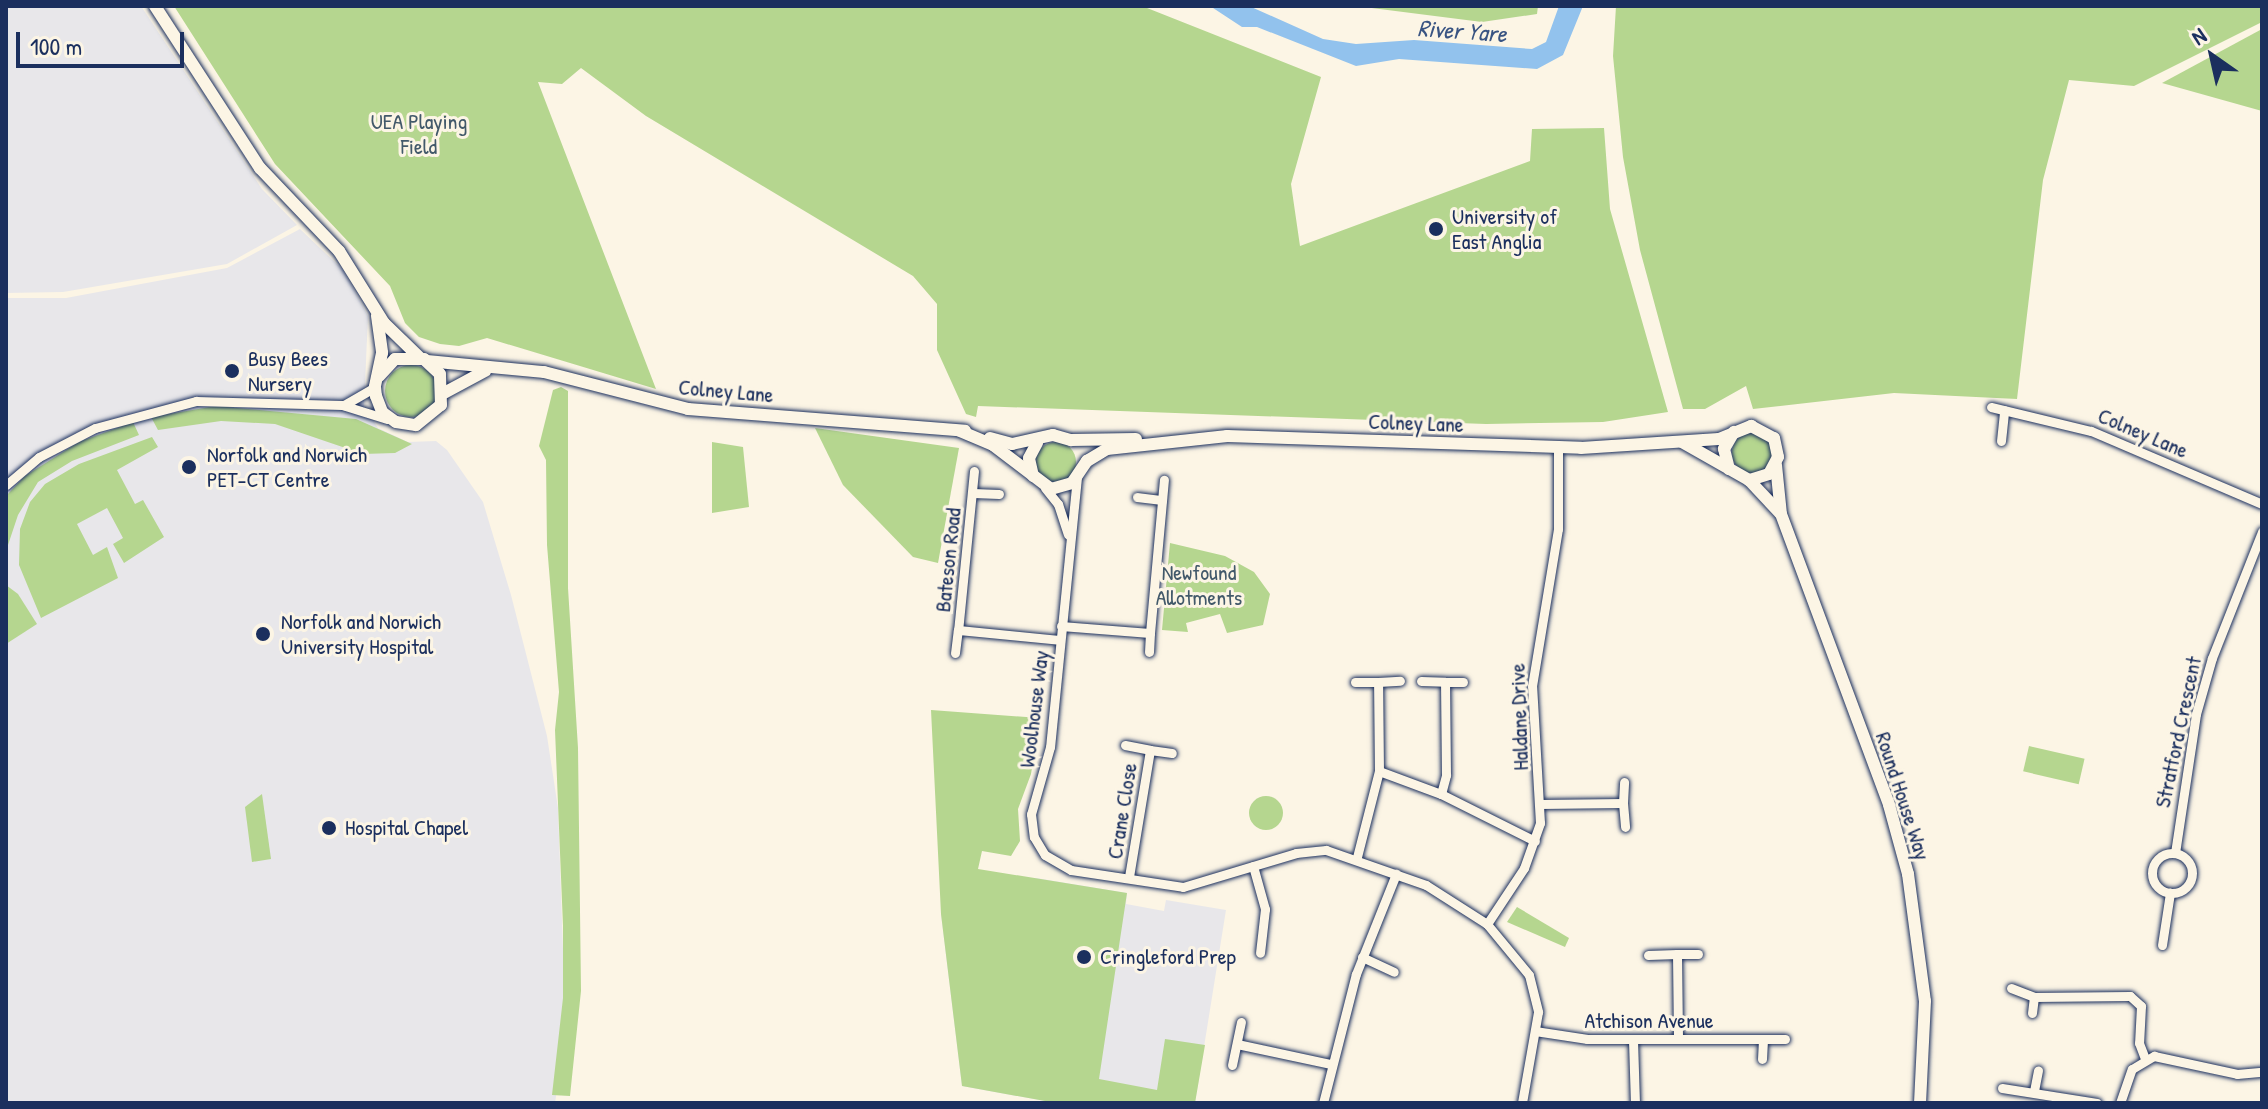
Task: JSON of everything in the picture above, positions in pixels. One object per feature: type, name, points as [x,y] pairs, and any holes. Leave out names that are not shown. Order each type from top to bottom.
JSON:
[{"type":"street","points":[[155,6],[260,168],[339,251],[392,333],[440,374],[444,393]]},
{"type":"street","points":[[376,309],[382,353],[377,382],[382,412],[396,422]]},
{"type":"street","name":"Colney Lane","points":[[342,405],[377,382],[395,359],[423,359],[492,369],[544,372],[688,409],[960,431],[1002,443],[1037,443],[1053,435],[1071,440],[1149,441],[1227,436],[1558,448],[1682,442],[1751,426],[1767,431],[1778,447],[1776,465]]},
{"type":"street","name":"Colney Lane","points":[[396,422],[426,421],[444,393],[492,369]]},
{"type":"street","points":[[6,485],[67,441],[144,412],[234,399],[342,405],[396,422]]},
{"type":"street","name":"Colney Lane","points":[[1991,407],[2091,431],[2262,504]]},
{"type":"street","points":[[2001,441],[2004,410]]},
{"type":"street","name":"Colney Lane","points":[[960,431],[993,445],[1039,483],[1058,489],[1101,451],[1149,441]]},
{"type":"street","points":[[1729,469],[1724,449],[1735,432]]},
{"type":"street","points":[[1071,440],[1080,452],[1079,472]]},
{"type":"street","points":[[1682,442],[1749,480],[1760,479],[1776,465]]},
{"type":"street","points":[[1037,443],[1029,458],[1039,483]]},
{"type":"street","name":"Haldane Drive","points":[[1487,924],[1509,895],[1535,841],[1540,804],[1532,686],[1558,529],[1558,448]]},
{"type":"street","name":"Round House Way","points":[[1776,465],[1781,514],[1889,805],[1908,874],[1925,1001],[1920,1103]]},
{"type":"street","name":"Bateson Road","points":[[955,653],[974,471]]},
{"type":"street","name":"Woolhouse Way","points":[[1079,472],[1069,538],[1050,747],[1031,814],[1034,837],[1045,855],[1062,867],[1183,887],[1253,866],[1326,850],[1357,857],[1426,885],[1487,924],[1529,975],[1537,1001],[1522,1103]]},
{"type":"street","points":[[1149,652],[1164,480]]},
{"type":"street","name":"Round House Way","points":[[1749,480],[1781,514]]},
{"type":"street","name":"Woolhouse Way","points":[[1039,483],[1058,504],[1069,538]]},
{"type":"street","name":"Bateson Road","points":[[973,493],[999,494]]},
{"type":"street","points":[[1137,497],[1162,500]]},
{"type":"street","name":"Stratford Crescent","points":[[2175,853],[2196,714],[2210,661],[2262,532]]},
{"type":"street","points":[[1061,626],[1150,633]]},
{"type":"street","name":"Bateson Road","points":[[958,630],[1060,640]]},
{"type":"street","points":[[1355,682],[1400,681]]},
{"type":"street","points":[[1421,681],[1463,682]]},
{"type":"street","points":[[1357,857],[1379,771],[1378,682]]},
{"type":"street","points":[[1441,794],[1446,775],[1445,682]]},
{"type":"street","name":"Crane Close","points":[[1125,745],[1172,753]]},
{"type":"street","name":"Crane Close","points":[[1129,877],[1150,750]]},
{"type":"street","points":[[1379,771],[1441,794],[1535,841]]},
{"type":"street","points":[[1624,782],[1625,827]]},
{"type":"street","points":[[1540,804],[1623,803]]},
{"type":"street","points":[[2175,853],[2189,862],[2192,878],[2183,890],[2170,893],[2156,886],[2152,870],[2160,857],[2175,853]]},
{"type":"street","points":[[1253,866],[1265,909],[1260,953]]},
{"type":"street","points":[[1323,1103],[1330,1064],[1341,1049],[1362,957],[1396,874]]},
{"type":"street","points":[[2162,945],[2170,893]]},
{"type":"street","points":[[1677,954],[1678,1038]]},
{"type":"street","points":[[1648,955],[1698,954]]},
{"type":"street","points":[[1362,957],[1394,972]]},
{"type":"street","points":[[2011,988],[2034,997],[2137,1000],[2141,1006],[2139,1043],[2145,1059]]},
{"type":"street","points":[[2032,1013],[2034,997]]},
{"type":"street","points":[[1232,1065],[1241,1022]]},
{"type":"street","name":"Atchison Avenue","points":[[1535,1031],[1633,1040],[1785,1039]]},
{"type":"street","points":[[1762,1059],[1763,1039]]},
{"type":"street","points":[[1633,1040],[1635,1103]]},
{"type":"street","points":[[1237,1044],[1330,1064]]},
{"type":"street","points":[[2120,1103],[2132,1069],[2154,1056],[2237,1074],[2262,1072]]},
{"type":"street","points":[[2034,1091],[2038,1070]]},
{"type":"street","points":[[2002,1088],[2097,1103]]},
{"type":"shaded area","points":[[6,6],[141,6],[262,189],[297,225],[227,264],[63,292],[6,293]]},
{"type":"shaded area","name":"Norfolk and Norwich University Hospital","points":[[300,229],[343,270],[368,316],[364,407],[378,428],[408,442],[436,441],[447,450],[483,502],[511,595],[547,736],[558,808],[566,1034],[555,1103],[6,1103],[6,298],[66,298],[227,268]]},
{"type":"shaded area","name":"Cringleford Prep","points":[[1036,878],[1127,893],[1126,904],[1164,911],[1166,900],[1226,910],[1195,1103],[1056,1103],[962,1086],[941,914]]},
{"type":"green space","name":"UEA Playing Field","points":[[174,6],[1142,6],[1321,77],[1291,184],[1300,246],[1530,161],[1532,129],[1604,128],[1610,209],[1668,412],[1603,422],[1486,424],[978,406],[976,417],[966,414],[937,350],[937,304],[913,276],[646,116],[581,68],[562,84],[538,82],[656,389],[487,338],[459,346],[440,344],[419,337],[405,323],[390,286],[275,164]]},
{"type":"green space","points":[[1356,6],[1538,6],[1537,14],[1482,22]]},
{"type":"green space","points":[[1616,6],[2262,6],[2262,22],[2134,86],[2069,80],[2043,180],[2017,399],[1894,393],[1753,409],[1746,386],[1705,409],[1683,409],[1640,250],[1623,157],[1613,56]]},
{"type":"green space","points":[[2262,29],[2262,111],[2162,83]]},
{"type":"green space","points":[[411,365],[429,373],[437,391],[429,409],[411,417],[393,409],[385,391],[393,373]]},
{"type":"green space","points":[[561,387],[568,391],[568,588],[578,748],[581,991],[570,1096],[552,1095],[563,998],[555,730],[559,692],[547,545],[546,460],[539,446],[553,390]]},
{"type":"green space","points":[[216,406],[356,419],[412,444],[395,453],[363,454],[275,424],[221,421],[158,430],[151,417]]},
{"type":"green space","points":[[133,422],[139,435],[72,461],[38,482],[18,515],[6,551],[6,496],[25,476],[79,442]]},
{"type":"green space","points":[[815,428],[959,448],[938,563],[913,557],[843,485]]},
{"type":"green space","points":[[1752,433],[1766,439],[1772,453],[1766,467],[1752,473],[1738,467],[1732,453],[1738,439]]},
{"type":"green space","points":[[152,437],[158,447],[117,470],[135,504],[143,500],[164,537],[124,563],[113,544],[123,538],[107,508],[77,524],[93,555],[107,547],[118,578],[41,618],[19,565],[20,529],[30,502],[45,484],[79,464]]},
{"type":"green space","points":[[712,442],[743,447],[749,507],[712,513]]},
{"type":"green space","points":[[1056,442],[1070,448],[1076,462],[1070,476],[1056,482],[1042,476],[1036,462],[1042,448]]},
{"type":"green space","name":"Newfound Allotments","points":[[1170,543],[1225,556],[1254,572],[1270,594],[1263,625],[1227,633],[1220,614],[1186,623],[1188,632],[1162,630]]},
{"type":"green space","points":[[6,585],[18,594],[37,624],[6,644]]},
{"type":"green space","name":"Cringleford Prep","points":[[931,710],[1040,718],[1031,774],[1018,809],[1020,841],[1011,856],[982,851],[978,869],[1127,893],[1099,1079],[1157,1090],[1165,1039],[1205,1045],[1195,1103],[1056,1103],[962,1086],[941,914]]},
{"type":"green space","points":[[2029,746],[2085,759],[2079,784],[2023,771]]},
{"type":"green space","points":[[262,794],[271,859],[252,862],[245,807]]},
{"type":"green space","points":[[1266,796],[1278,801],[1283,813],[1278,825],[1266,830],[1254,825],[1249,813],[1254,801]]},
{"type":"green space","points":[[1517,907],[1569,938],[1565,947],[1507,922]]},
{"type":"water","points":[[1210,6],[1249,6],[1323,39],[1356,44],[1414,40],[1532,49],[1546,42],[1559,6],[1583,6],[1563,55],[1537,69],[1399,59],[1356,66],[1257,27],[1242,27]]},
{"type":"waterway","name":"River Yare","points":[[1475,6],[1497,6]]},
{"type":"place","name":"University of East Anglia","points":[[1436,229]]},
{"type":"place","name":"Busy Bees Nursery","points":[[232,371]]},
{"type":"place","name":"Norfolk and Norwich PET-CT Centre","points":[[189,467]]},
{"type":"place","name":"Norfolk and Norwich University Hospital","points":[[263,634]]},
{"type":"place","name":"Hospital Chapel","points":[[329,828]]},
{"type":"place","name":"Cringleford Prep","points":[[1084,957]]}]
